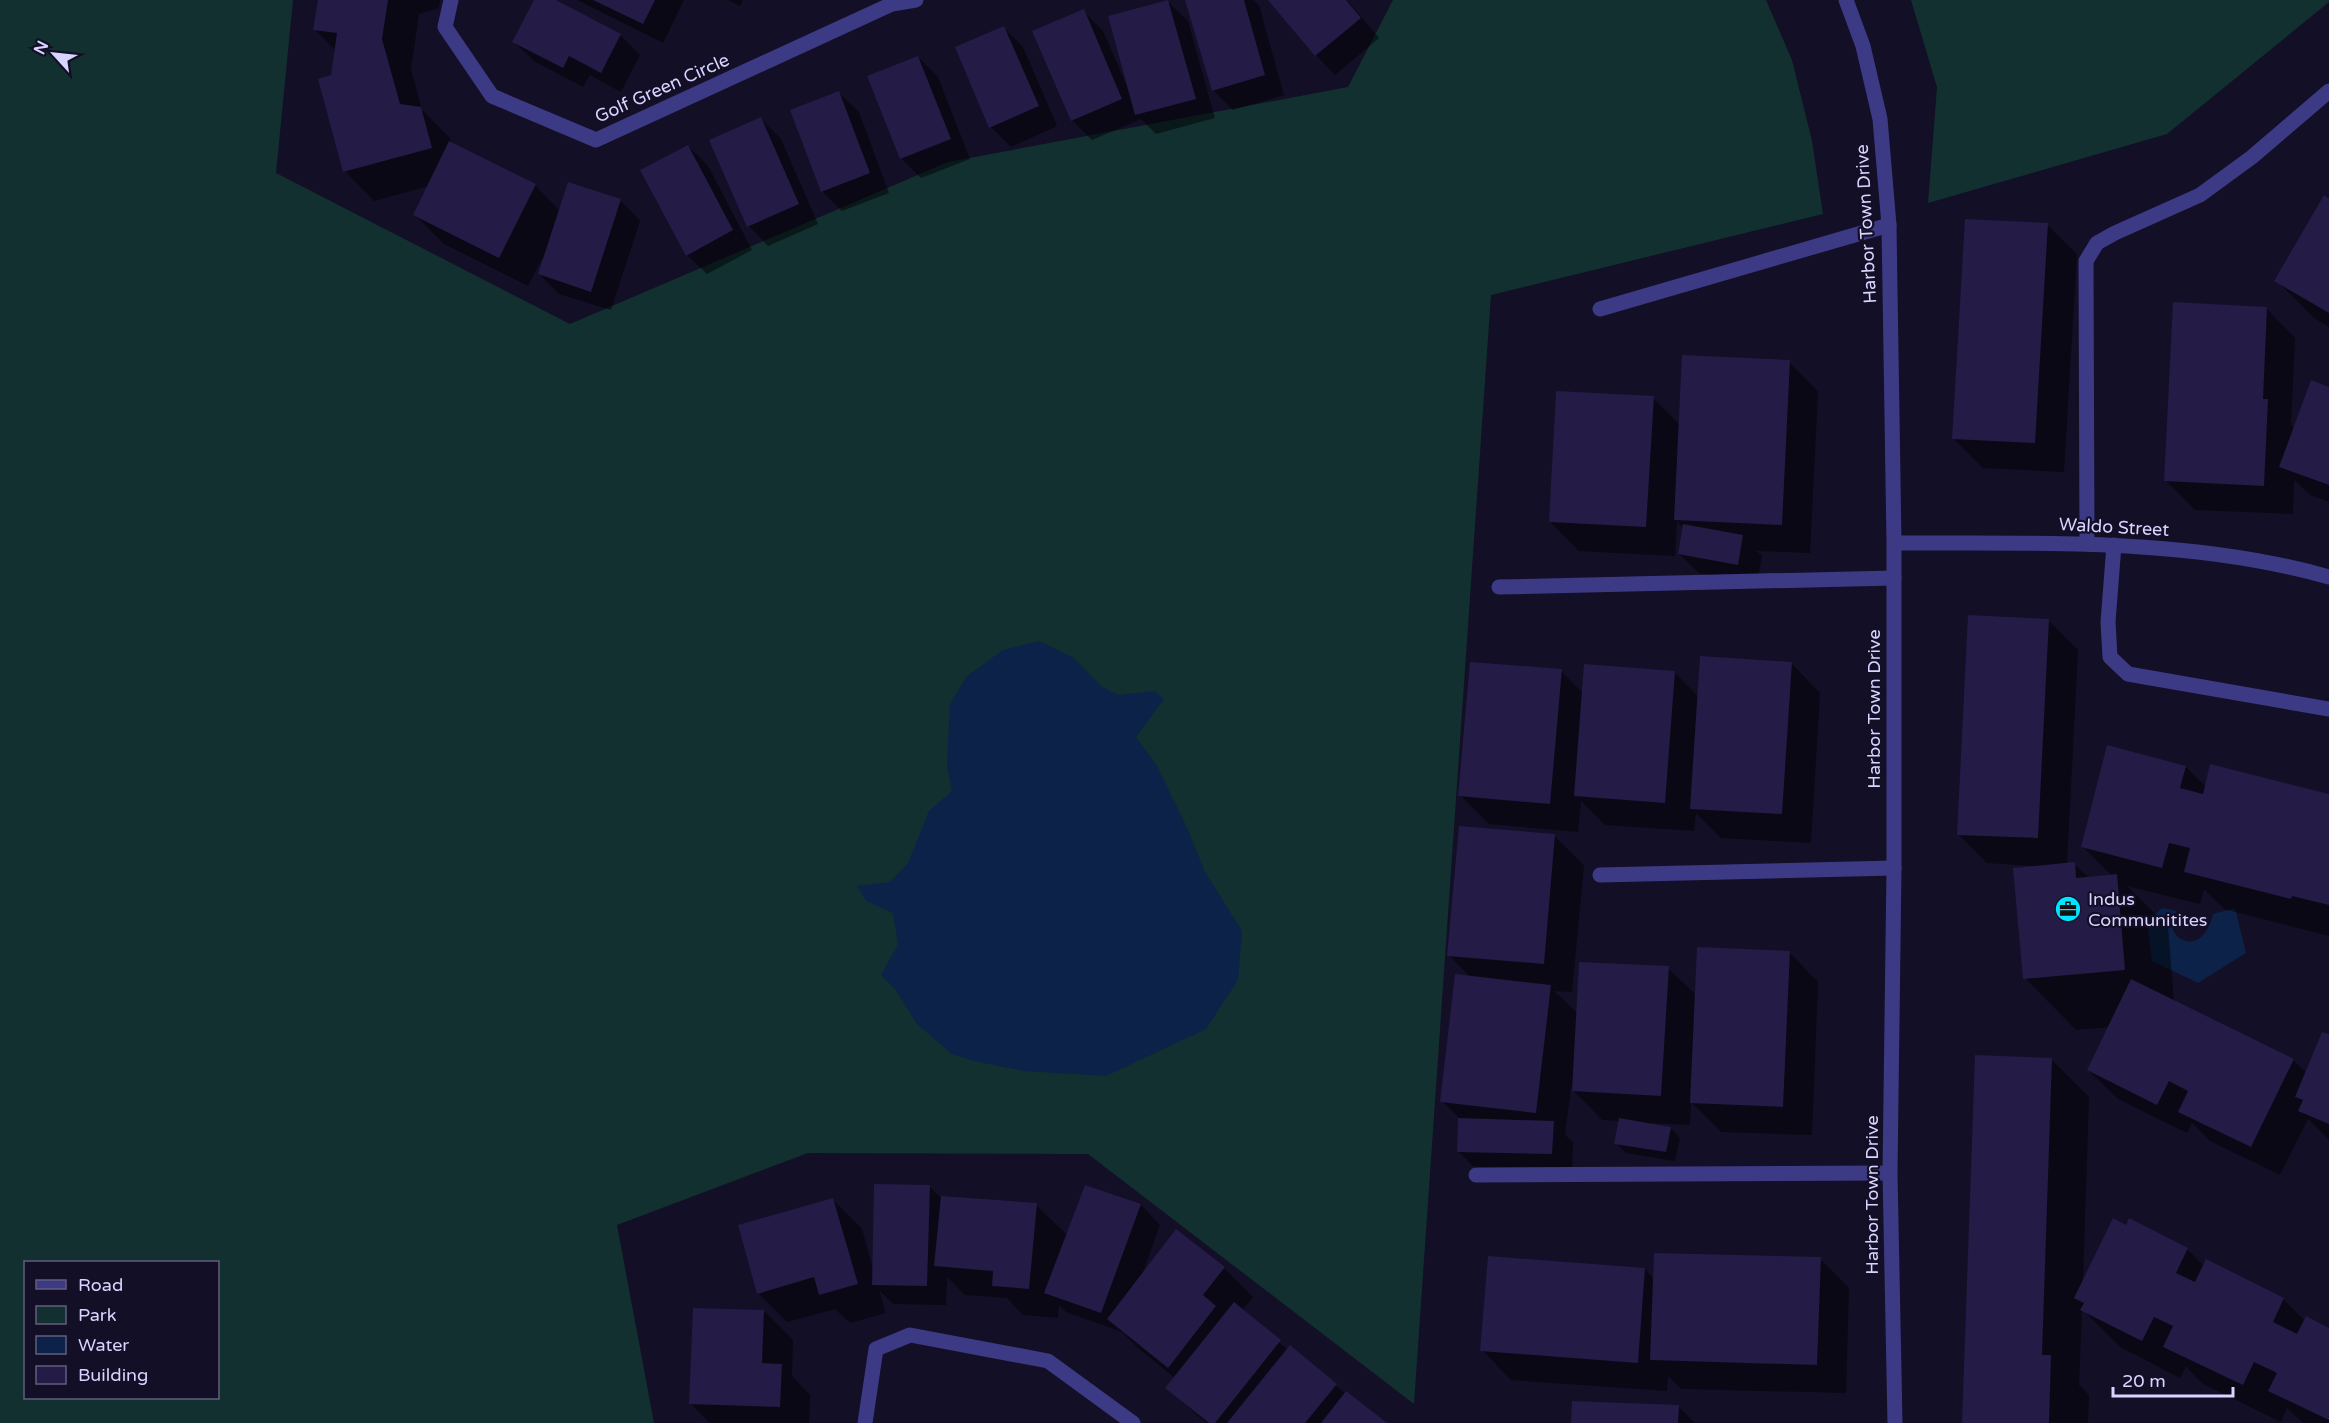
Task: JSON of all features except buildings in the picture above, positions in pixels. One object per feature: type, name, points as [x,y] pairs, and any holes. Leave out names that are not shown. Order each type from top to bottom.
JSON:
[{"type":"street","name":"Golf Green Circle","points":[[451,0],[445,27],[492,96],[596,140],[892,4],[916,0]]},
{"type":"street","name":"Harbor Town Drive","points":[[1846,0],[1863,46],[1880,119],[1889,225],[1894,543],[1894,868],[1890,1173],[1895,1423]]},
{"type":"street","points":[[2087,543],[2086,261],[2097,243],[2115,232],[2200,195],[2252,157],[2329,91]]},
{"type":"street","points":[[1600,309],[1889,225]]},
{"type":"street","name":"Waldo Street","points":[[1894,543],[2087,543],[2192,551],[2301,569],[2329,577]]},
{"type":"street","points":[[2114,545],[2108,622],[2110,657],[2128,674],[2329,709]]},
{"type":"street","points":[[1499,587],[1894,578]]},
{"type":"street","points":[[1600,874],[1894,868]]},
{"type":"street","points":[[1476,1175],[1890,1173]]},
{"type":"street","points":[[866,1423],[876,1349],[910,1335],[1048,1361],[1133,1423]]},
{"type":"green space","points":[[0,0],[293,0],[276,173],[570,324],[948,162],[1348,87],[1393,0],[1766,0],[1792,60],[1812,141],[1823,214],[1491,295],[1414,1404],[1088,1154],[808,1153],[617,1225],[654,1423],[0,1423]]},
{"type":"green space","points":[[1911,0],[2329,0],[2329,2],[2167,134],[1928,203],[1937,87]]},
{"type":"water","points":[[1039,641],[1074,658],[1101,686],[1118,695],[1155,691],[1164,699],[1136,737],[1157,766],[1188,830],[1205,872],[1242,931],[1238,980],[1206,1029],[1106,1076],[1024,1071],[973,1061],[952,1054],[917,1024],[895,989],[881,975],[898,944],[893,913],[866,901],[857,886],[890,882],[908,863],[929,811],[952,791],[947,765],[950,704],[967,676],[1003,650]]},
{"type":"water","points":[[2162,908],[2177,911],[2173,920],[2173,929],[2183,940],[2191,941],[2200,938],[2207,929],[2213,914],[2235,908],[2246,953],[2198,983],[2152,961],[2147,923]]},
{"type":"place","name":"Indus Communitites","points":[[2068,909]]}]
